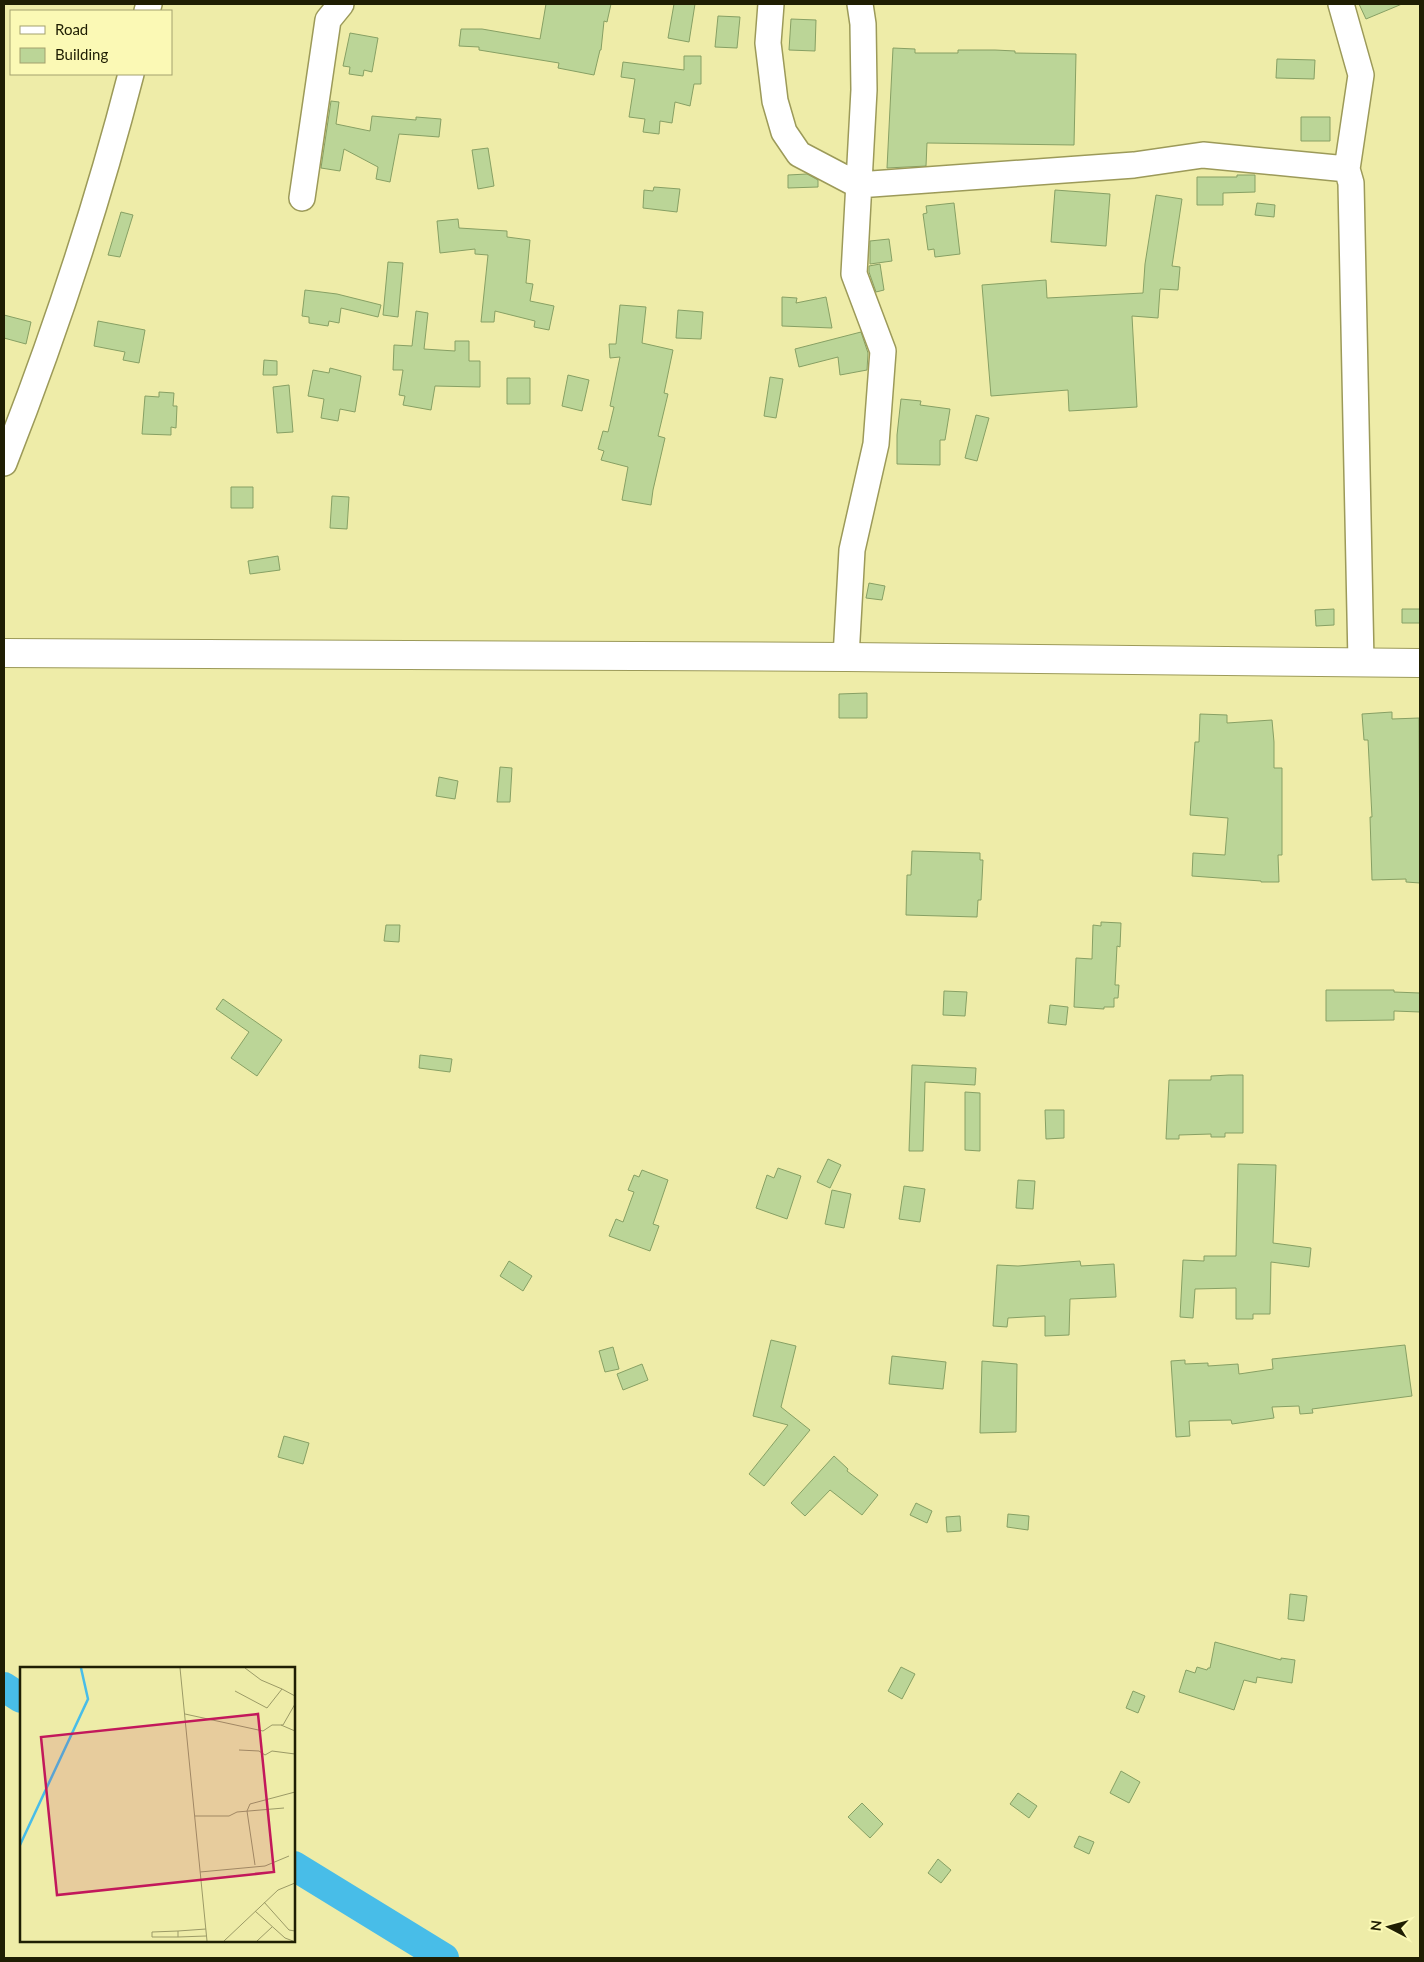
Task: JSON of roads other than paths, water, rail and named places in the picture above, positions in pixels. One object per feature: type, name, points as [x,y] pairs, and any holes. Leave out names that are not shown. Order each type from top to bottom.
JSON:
[{"type":"main road","points":[[4,653],[846,657],[1420,663]]},
{"type":"street","points":[[302,198],[328,20],[341,4]]},
{"type":"street","points":[[771,4],[768,43],[775,101],[784,132],[798,154],[858,185],[1134,166],[1203,155],[1347,169]]},
{"type":"street","points":[[846,657],[852,550],[876,444],[883,351],[854,274],[864,90],[863,24],[860,4]]},
{"type":"street","points":[[1342,4],[1361,75],[1347,169],[1352,182],[1361,662]]},
{"type":"street","points":[[4,463],[36,380],[112,145],[131,75]]},
{"type":"waterway","points":[[4,1687],[20,1697]]},
{"type":"waterway","points":[[295,1867],[444,1958]]}]
